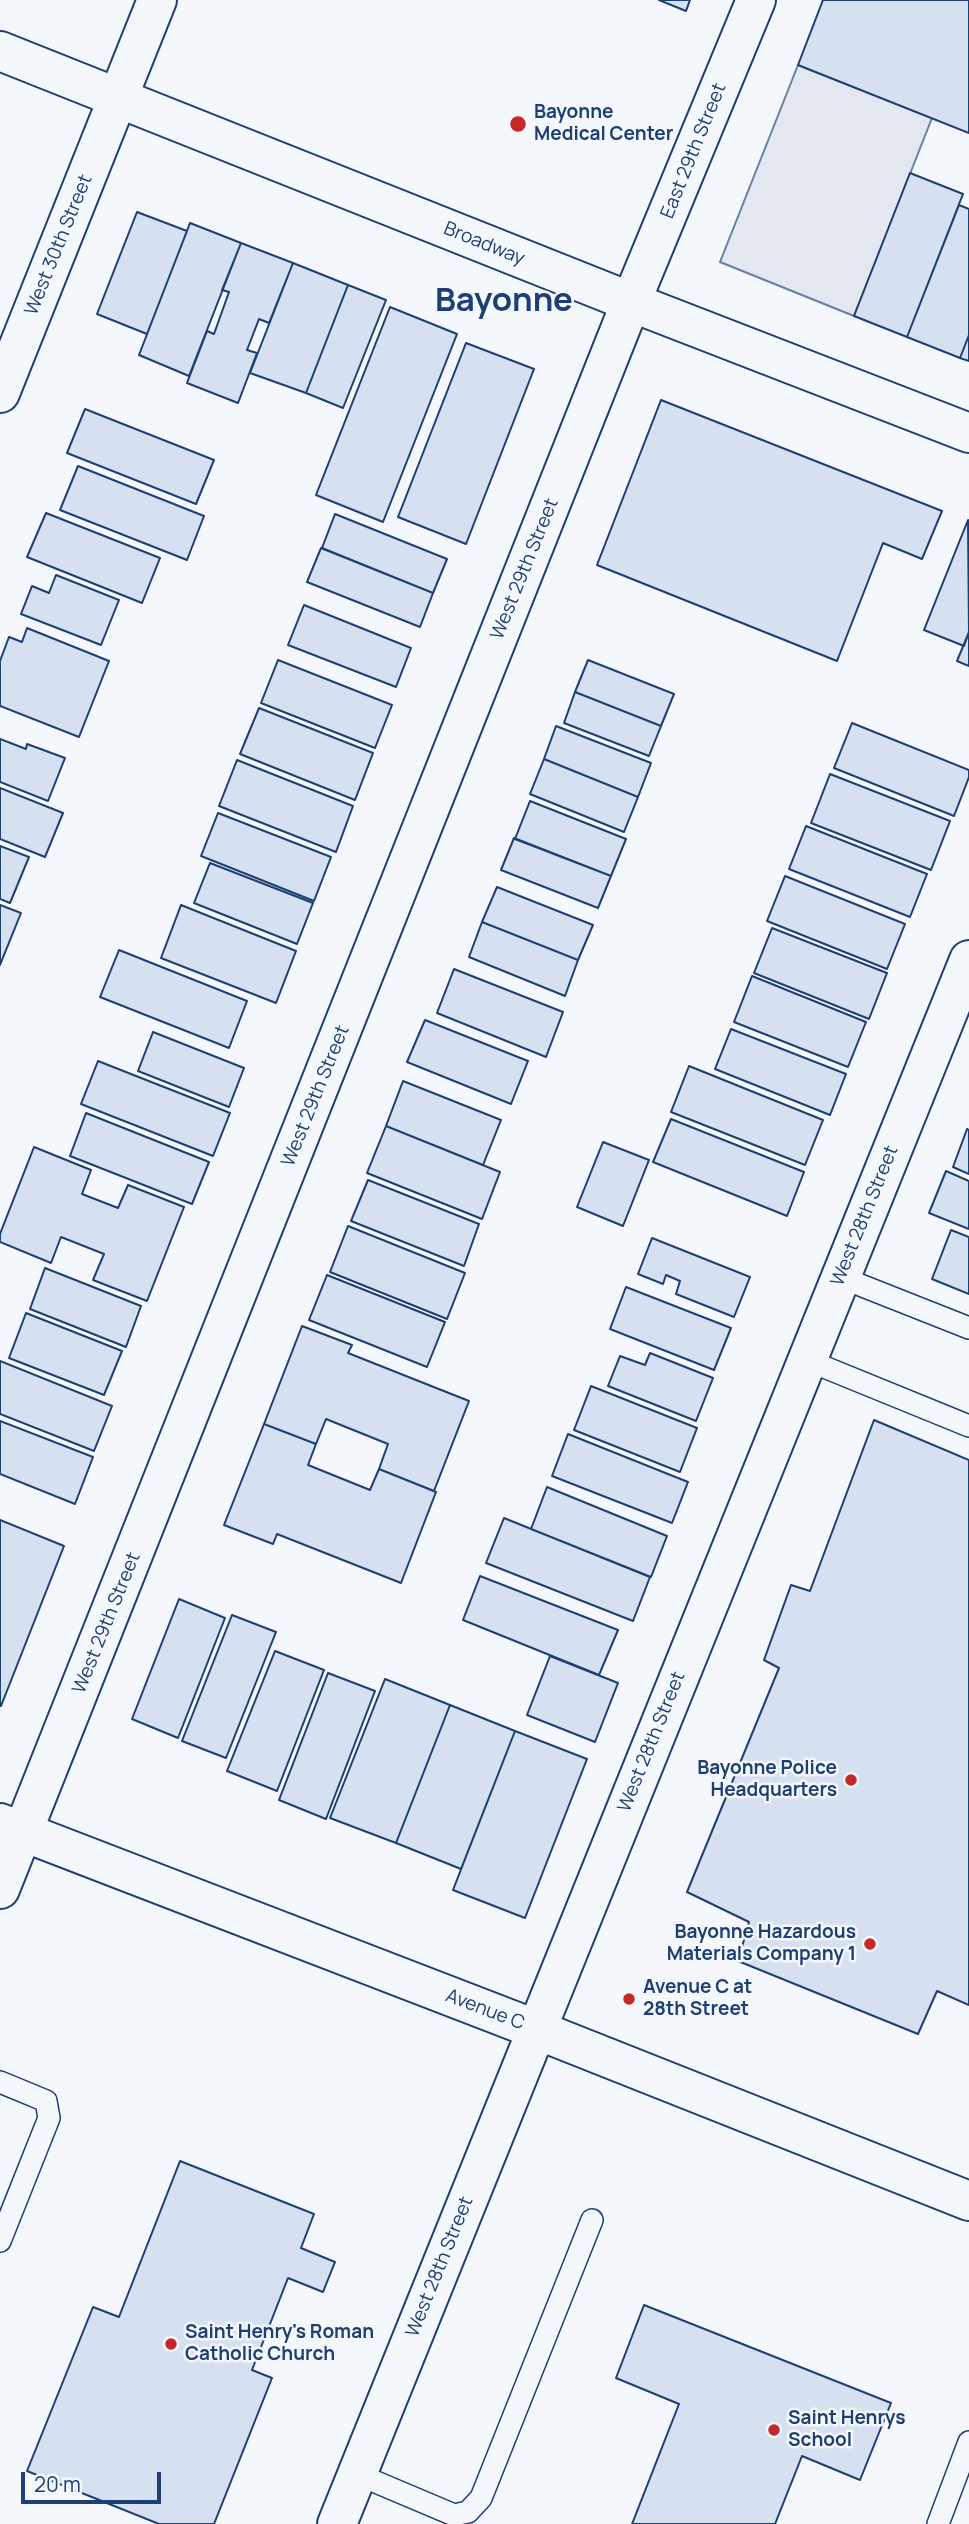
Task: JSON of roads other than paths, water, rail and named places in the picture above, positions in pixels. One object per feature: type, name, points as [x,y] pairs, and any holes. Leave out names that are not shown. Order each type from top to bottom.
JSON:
[{"type":"street","name":"West 30th Street","points":[[0,393],[156,0]]},
{"type":"street","name":"East 29th Street","points":[[631,302],[756,0]]},
{"type":"street","name":"Broadway","points":[[0,51],[969,433]]},
{"type":"street","name":"West 29th Street","points":[[0,1889],[12,1828],[631,302]]},
{"type":"street","name":"West 28th Street","points":[[337,2524],[840,1277],[958,1021],[969,960]]},
{"type":"street","name":"Avenue C","points":[[12,1828],[535,2029],[969,2200]]},
{"type":"lane","points":[[840,1277],[969,1328]]},
{"type":"lane","points":[[807,1360],[969,1426]]},
{"type":"lane","points":[[0,2082],[46,2101],[49,2118],[0,2241]]},
{"type":"lane","points":[[357,2474],[454,2515],[468,2512],[481,2498],[592,2220]]},
{"type":"lane","points":[[938,2524],[969,2442]]},
{"type":"place","name":"Bayonne Medical Center","points":[[518,124]]},
{"type":"place","name":"Bayonne Police Headquarters","points":[[851,1780]]},
{"type":"place","name":"Bayonne Hazardous Materials Company 1","points":[[870,1944]]},
{"type":"place","name":"Avenue C at 28th Street","points":[[629,1999]]},
{"type":"place","name":"Saint Henry's Roman Catholic Church","points":[[171,2344]]},
{"type":"place","name":"Saint Henrys School","points":[[774,2430]]},
{"type":"district","name":"Bayonne","points":[[504,302]]}]
